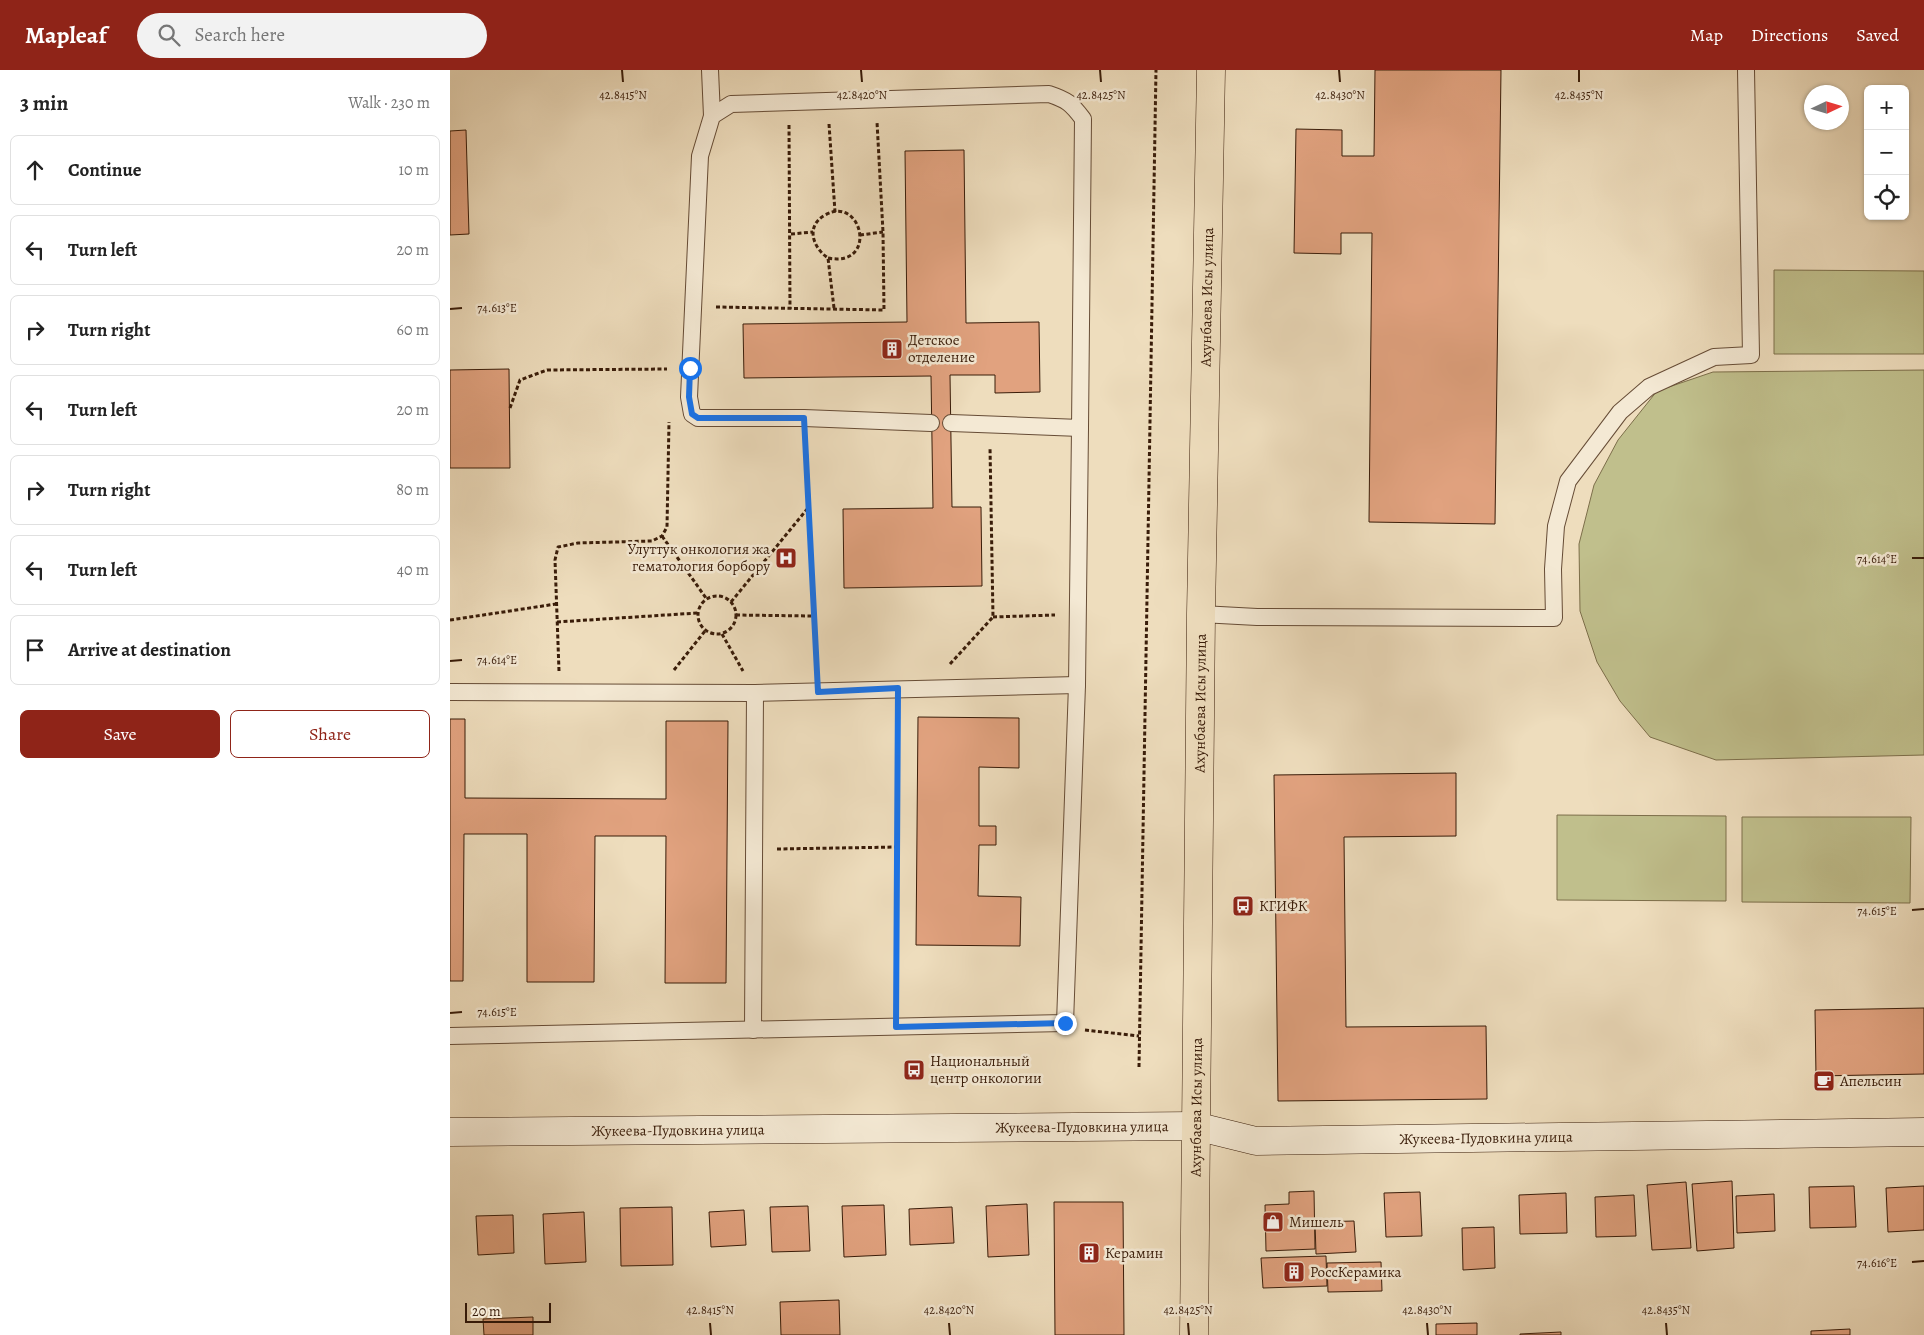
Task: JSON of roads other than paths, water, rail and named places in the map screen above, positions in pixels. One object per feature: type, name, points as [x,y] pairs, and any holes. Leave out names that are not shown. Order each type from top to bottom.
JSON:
[{"type":"main road","name":"Ахунбаева Исы улица","points":[[1194,1335],[1201,614],[1211,70]]},
{"type":"main road","name":"Жукеева-Пудовкина улица","points":[[450,1132],[1195,1126],[1256,1140],[1924,1132]]},
{"type":"lane","points":[[710,70],[712,116],[700,156],[689,397],[692,414],[698,418],[804,418],[932,423]]},
{"type":"lane","points":[[1201,614],[1257,617],[1554,618],[1553,569],[1556,526],[1568,481],[1620,412],[1649,386],[1714,357],[1751,355],[1746,70]]},
{"type":"lane","points":[[450,1036],[1065,1023],[1077,685],[1083,119],[1067,100],[1048,94],[731,104],[712,116]]},
{"type":"lane","points":[[951,423],[1080,428]]},
{"type":"lane","points":[[450,692],[755,693],[929,687],[1077,685]]},
{"type":"lane","points":[[753,1030],[755,693]]},
{"type":"place","name":"Детское отделение","points":[[892,349]]},
{"type":"place","name":"Улуттук онкология жа гематология борбору","points":[[786,558]]},
{"type":"place","name":"КГИФК","points":[[1243,906]]},
{"type":"place","name":"Национальный центр онкологии","points":[[914,1070]]},
{"type":"place","name":"Апельсин","points":[[1824,1081]]},
{"type":"place","name":"Мишель","points":[[1273,1222]]},
{"type":"place","name":"Керамин","points":[[1089,1253]]},
{"type":"place","name":"РоссКерамика","points":[[1294,1272]]}]
